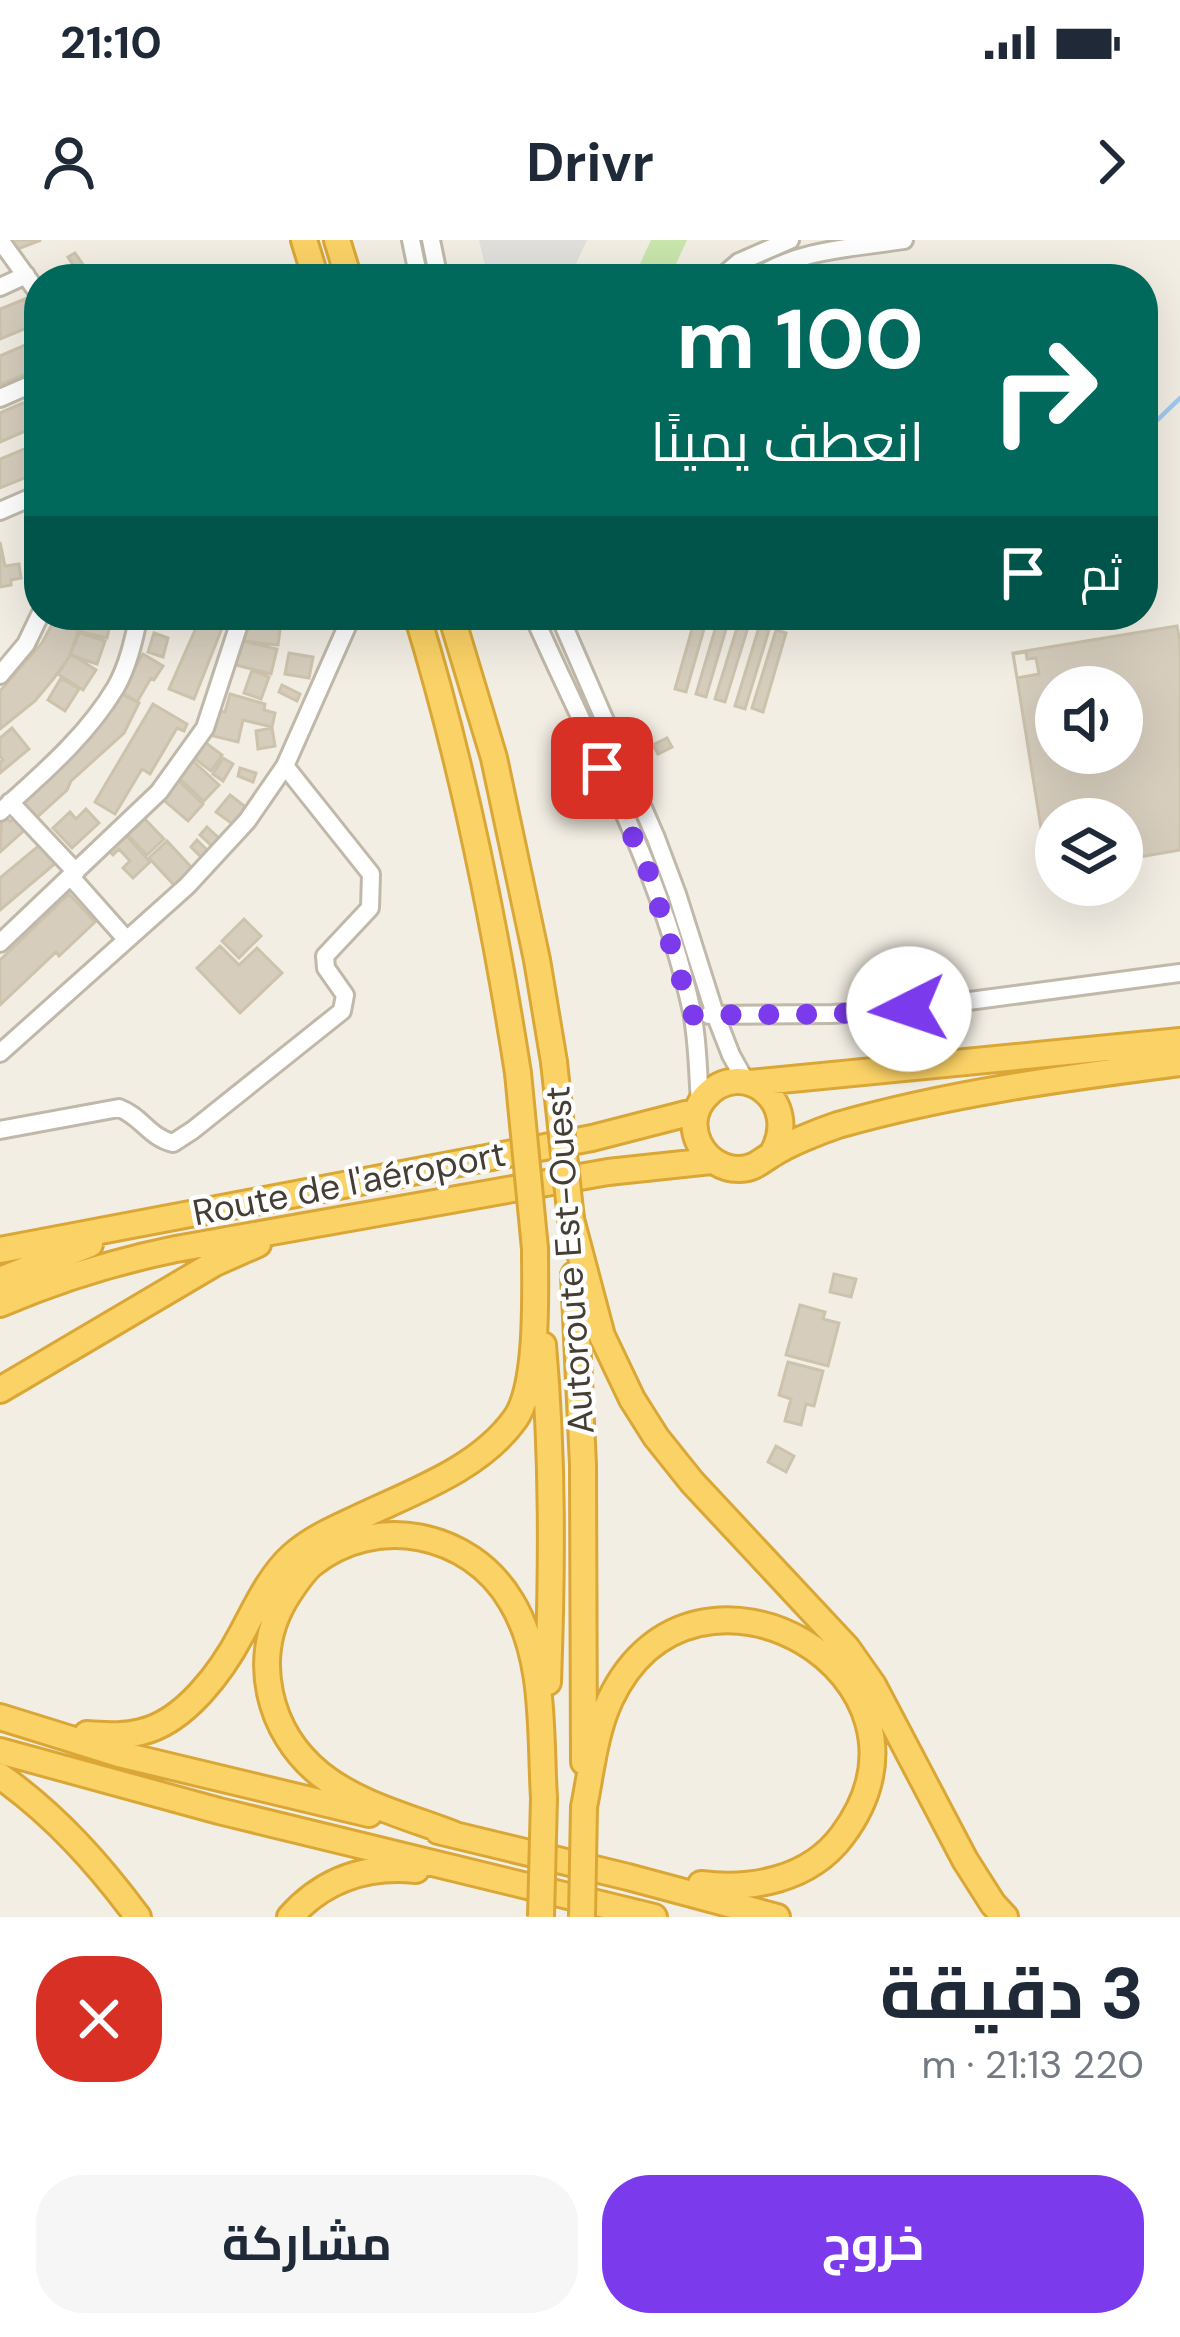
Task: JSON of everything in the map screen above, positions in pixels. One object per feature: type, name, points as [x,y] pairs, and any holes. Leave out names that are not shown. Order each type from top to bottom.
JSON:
[{"type":"highway","name":"Autoroute Est-Ouest","points":[[421,630],[487,893],[518,1073],[536,1249],[550,1428],[551,1591],[541,1917]]},
{"type":"highway","name":"Autoroute Est-Ouest","points":[[456,630],[494,758],[537,960],[571,1219],[583,1465],[582,1917]]},
{"type":"highway","points":[[712,1161],[696,1138],[694,1124],[706,1095],[724,1084],[1180,1041]]},
{"type":"highway","points":[[0,1304],[142,1256],[608,1172],[712,1161],[736,1170],[750,1168],[833,1126],[1019,1084],[1180,1063]]},
{"type":"highway","points":[[748,1082],[763,1089],[780,1112],[782,1126],[772,1154]]},
{"type":"highway","name":"Route de l'aéroport","points":[[0,1250],[592,1138],[698,1107]]},
{"type":"highway","points":[[0,1280],[115,1235],[214,1210]]},
{"type":"highway","points":[[571,1219],[602,1336],[632,1400],[692,1482],[847,1648],[873,1685],[965,1860],[1005,1917]]},
{"type":"highway","points":[[0,1390],[229,1256],[328,1221]]},
{"type":"highway","points":[[49,1733],[118,1736],[143,1732],[181,1712],[224,1662],[262,1595],[291,1557],[328,1532],[472,1461],[497,1440],[518,1416],[528,1386],[536,1249]]},
{"type":"highway","points":[[453,1834],[346,1792],[318,1773],[298,1752],[273,1707],[266,1664],[279,1611],[311,1565],[362,1539],[415,1535],[442,1543],[490,1573],[511,1600],[535,1667],[544,1798]]},
{"type":"highway","points":[[584,1807],[608,1703],[636,1661],[673,1634],[717,1621],[768,1624],[818,1649],[851,1686],[865,1713],[872,1762],[855,1818],[818,1860],[769,1882],[750,1885],[628,1877]]},
{"type":"highway","points":[[0,1718],[140,1759],[777,1917]]},
{"type":"highway","points":[[0,1751],[219,1811],[654,1917]]},
{"type":"highway","points":[[0,1777],[60,1825],[138,1917]]},
{"type":"highway","points":[[290,1917],[325,1886],[371,1870],[499,1878]]},
{"type":"street","points":[[0,240],[24,272]]},
{"type":"street","points":[[737,264],[790,240]]},
{"type":"street","points":[[776,264],[824,251],[904,240]]},
{"type":"street","points":[[0,675],[33,630]]},
{"type":"street","points":[[126,939],[74,874],[5,807],[86,730],[118,684],[135,630]]},
{"type":"street","points":[[0,943],[159,792],[206,728],[237,630]]},
{"type":"street","points":[[0,1053],[188,886],[247,820],[285,766],[345,630]]},
{"type":"street","points":[[541,630],[649,873],[692,1015],[698,1107]]},
{"type":"street","points":[[550,654],[564,639],[565,630]]},
{"type":"street","points":[[570,630],[667,864],[731,1055],[748,1082]]},
{"type":"street","points":[[0,1130],[119,1108],[130,1112],[159,1140],[173,1143],[342,1011],[345,995],[326,968],[325,956],[370,908],[371,874],[285,766]]},
{"type":"street","points":[[692,1015],[909,1009],[1180,973]]},
{"type":"green space","points":[[651,240],[687,240],[676,264],[640,264]]},
{"type":"shaded area","points":[[479,240],[587,240],[576,264],[485,264]]},
{"type":"building","points":[[11,240],[41,240],[15,250]]},
{"type":"building","points":[[24,299],[24,329],[0,339],[0,309]]},
{"type":"building","points":[[24,346],[24,375],[0,385],[0,356]]},
{"type":"building","points":[[24,403],[24,432],[0,442],[0,413]]},
{"type":"building","points":[[24,449],[24,478],[0,488],[0,459]]},
{"type":"building","points":[[0,542],[5,566],[19,564],[21,578],[0,587]]},
{"type":"building","points":[[1177,626],[1180,850],[1143,856],[1143,798],[1036,798],[1013,653]]},
{"type":"building","points":[[49,630],[81,630],[54,678],[35,701],[0,729],[0,691]]},
{"type":"building","points":[[77,630],[109,630],[107,638]]},
{"type":"building","points":[[195,630],[221,630],[194,699],[169,689]]},
{"type":"building","points":[[244,630],[280,630],[278,645],[243,641]]},
{"type":"building","points":[[692,630],[704,630],[686,692],[675,689]]},
{"type":"building","points":[[715,630],[726,630],[706,697],[696,694]]},
{"type":"building","points":[[736,630],[747,630],[725,702],[715,699]]},
{"type":"building","points":[[758,630],[769,630],[745,709],[735,706]]},
{"type":"building","points":[[776,630],[786,633],[763,712],[752,708]]},
{"type":"building","points":[[78,632],[105,641],[97,664],[70,655]]},
{"type":"building","points":[[154,633],[168,638],[163,657],[148,652]]},
{"type":"building","points":[[238,640],[277,649],[271,674],[232,664]]},
{"type":"building","points":[[1026,652],[1027,659],[1036,658],[1035,675],[1017,678],[1013,654]]},
{"type":"building","points":[[289,653],[313,657],[309,678],[285,674]]},
{"type":"building","points":[[71,654],[96,670],[83,690],[58,674]]},
{"type":"building","points":[[143,654],[163,666],[137,702],[117,689]]},
{"type":"building","points":[[252,670],[269,677],[261,699],[244,693]]},
{"type":"building","points":[[61,678],[79,689],[65,711],[48,700]]},
{"type":"building","points":[[282,685],[300,694],[297,701],[279,692]]},
{"type":"building","points":[[121,694],[139,703],[124,733],[36,818],[16,795]]},
{"type":"building","points":[[230,694],[265,704],[264,710],[275,713],[272,727],[243,720],[238,742],[205,734],[212,709],[225,712]]},
{"type":"building","points":[[153,704],[187,724],[184,731],[177,728],[150,774],[142,769],[115,814],[95,802]]},
{"type":"building","points":[[12,728],[29,749],[0,773],[0,738]]},
{"type":"building","points":[[272,728],[275,746],[258,749],[256,731]]},
{"type":"building","points":[[667,738],[672,747],[658,754],[653,745]]},
{"type":"building","points":[[206,743],[222,755],[211,771],[194,758]]},
{"type":"building","points":[[223,758],[233,764],[223,781],[213,774]]},
{"type":"building","points":[[193,761],[219,785],[204,801],[178,777]]},
{"type":"building","points":[[240,768],[256,773],[253,782],[238,776]]},
{"type":"building","points":[[175,778],[203,804],[188,821],[159,796]]},
{"type":"building","points":[[230,795],[247,808],[234,825],[216,812]]},
{"type":"building","points":[[86,809],[99,823],[72,848],[53,828],[70,812],[76,819]]},
{"type":"building","points":[[2,813],[10,822],[16,816],[27,828],[0,852]]},
{"type":"building","points":[[141,815],[164,839],[147,855],[124,831]]},
{"type":"building","points":[[207,827],[219,838],[212,846],[200,835]]},
{"type":"building","points":[[123,832],[150,862],[133,878],[123,868],[130,861],[119,849],[113,855],[106,848]]},
{"type":"building","points":[[197,840],[208,851],[202,858],[191,847]]},
{"type":"building","points":[[167,841],[193,869],[175,886],[149,858]]},
{"type":"building","points":[[42,843],[58,861],[0,910],[0,878]]},
{"type":"building","points":[[69,894],[95,922],[0,1005],[0,960]]},
{"type":"building","points":[[244,919],[261,936],[239,958],[222,941]]},
{"type":"building","points":[[220,946],[239,965],[257,948],[282,973],[240,1013],[197,968]]},
{"type":"building","points":[[834,1274],[856,1279],[851,1297],[830,1292]]},
{"type":"building","points":[[800,1305],[825,1312],[823,1319],[839,1323],[828,1366],[786,1355]]},
{"type":"building","points":[[788,1362],[823,1371],[814,1406],[806,1404],[801,1425],[785,1421],[791,1399],[779,1395]]},
{"type":"building","points":[[776,1446],[794,1456],[786,1472],[768,1462]]},
{"type":"waterway","points":[[1158,419],[1180,398]]},
{"type":"route","points":[[602,768],[649,873],[692,1015],[909,1009]]}]
